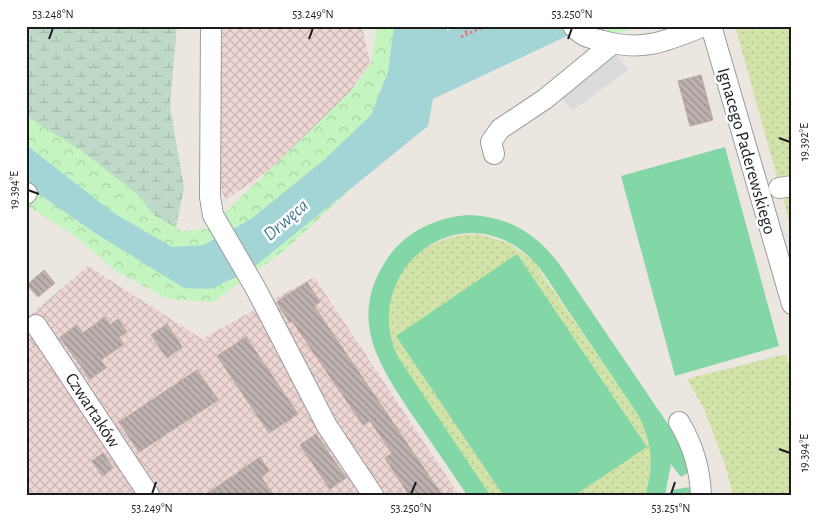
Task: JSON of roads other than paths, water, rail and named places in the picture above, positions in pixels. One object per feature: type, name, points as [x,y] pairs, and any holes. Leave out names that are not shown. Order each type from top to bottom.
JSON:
[{"type":"street","points":[[211,26],[210,188],[213,215],[256,289],[327,426],[373,495]]},
{"type":"street","points":[[573,26],[581,36],[612,44],[640,47],[676,38],[704,26]]},
{"type":"street","name":"Ignacego Paderewskiego","points":[[712,26],[792,304]]},
{"type":"street","points":[[494,154],[491,142],[500,129],[545,99],[612,44]]},
{"type":"street","name":"Czwartaków","points":[[36,324],[149,495]]},
{"type":"street","points":[[679,422],[688,437],[700,472],[701,495]]},
{"type":"water","name":"Drwęca","points":[[394,26],[447,26],[447,31],[459,26],[560,26],[567,36],[433,99],[428,126],[249,271],[210,289],[184,288],[95,233],[26,185],[26,145],[115,214],[172,247],[204,245],[251,219],[324,160],[371,115],[388,72]]}]
